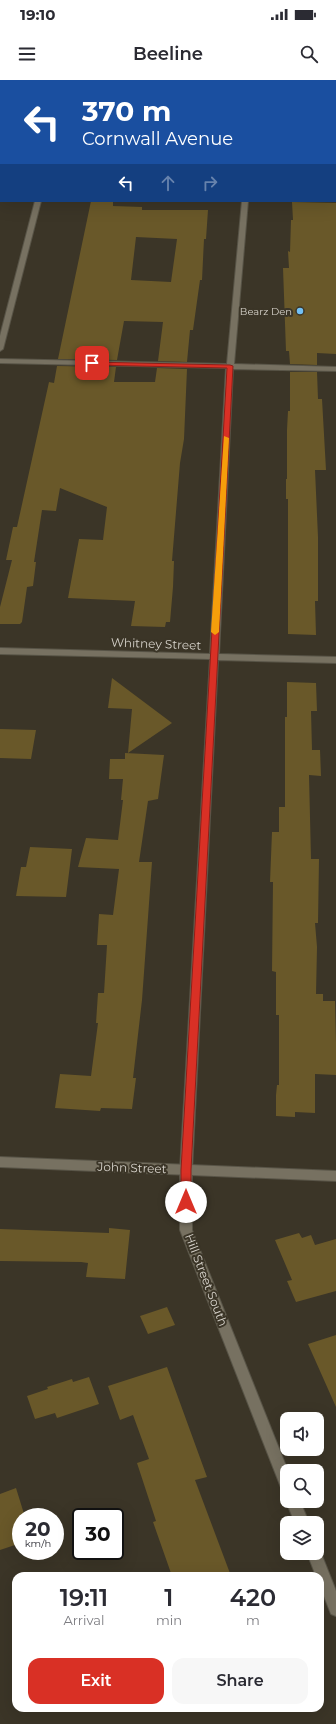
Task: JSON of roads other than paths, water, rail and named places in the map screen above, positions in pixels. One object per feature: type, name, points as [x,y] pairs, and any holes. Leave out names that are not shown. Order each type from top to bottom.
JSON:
[{"type":"street","points":[[0,349],[38,202]]},
{"type":"street","name":"Hill Street South","points":[[245,202],[230,366],[186,1170],[186,1230],[280,1467]]},
{"type":"street","points":[[0,361],[336,369]]},
{"type":"street","name":"Whitney Street","points":[[0,651],[214,658],[336,660]]},
{"type":"street","name":"John Street","points":[[0,1162],[336,1176]]},
{"type":"street","points":[[317,1560],[321,1572]]},
{"type":"street","points":[[324,1578],[336,1609]]},
{"type":"place","name":"Bearz Den","points":[[300,311]]}]
